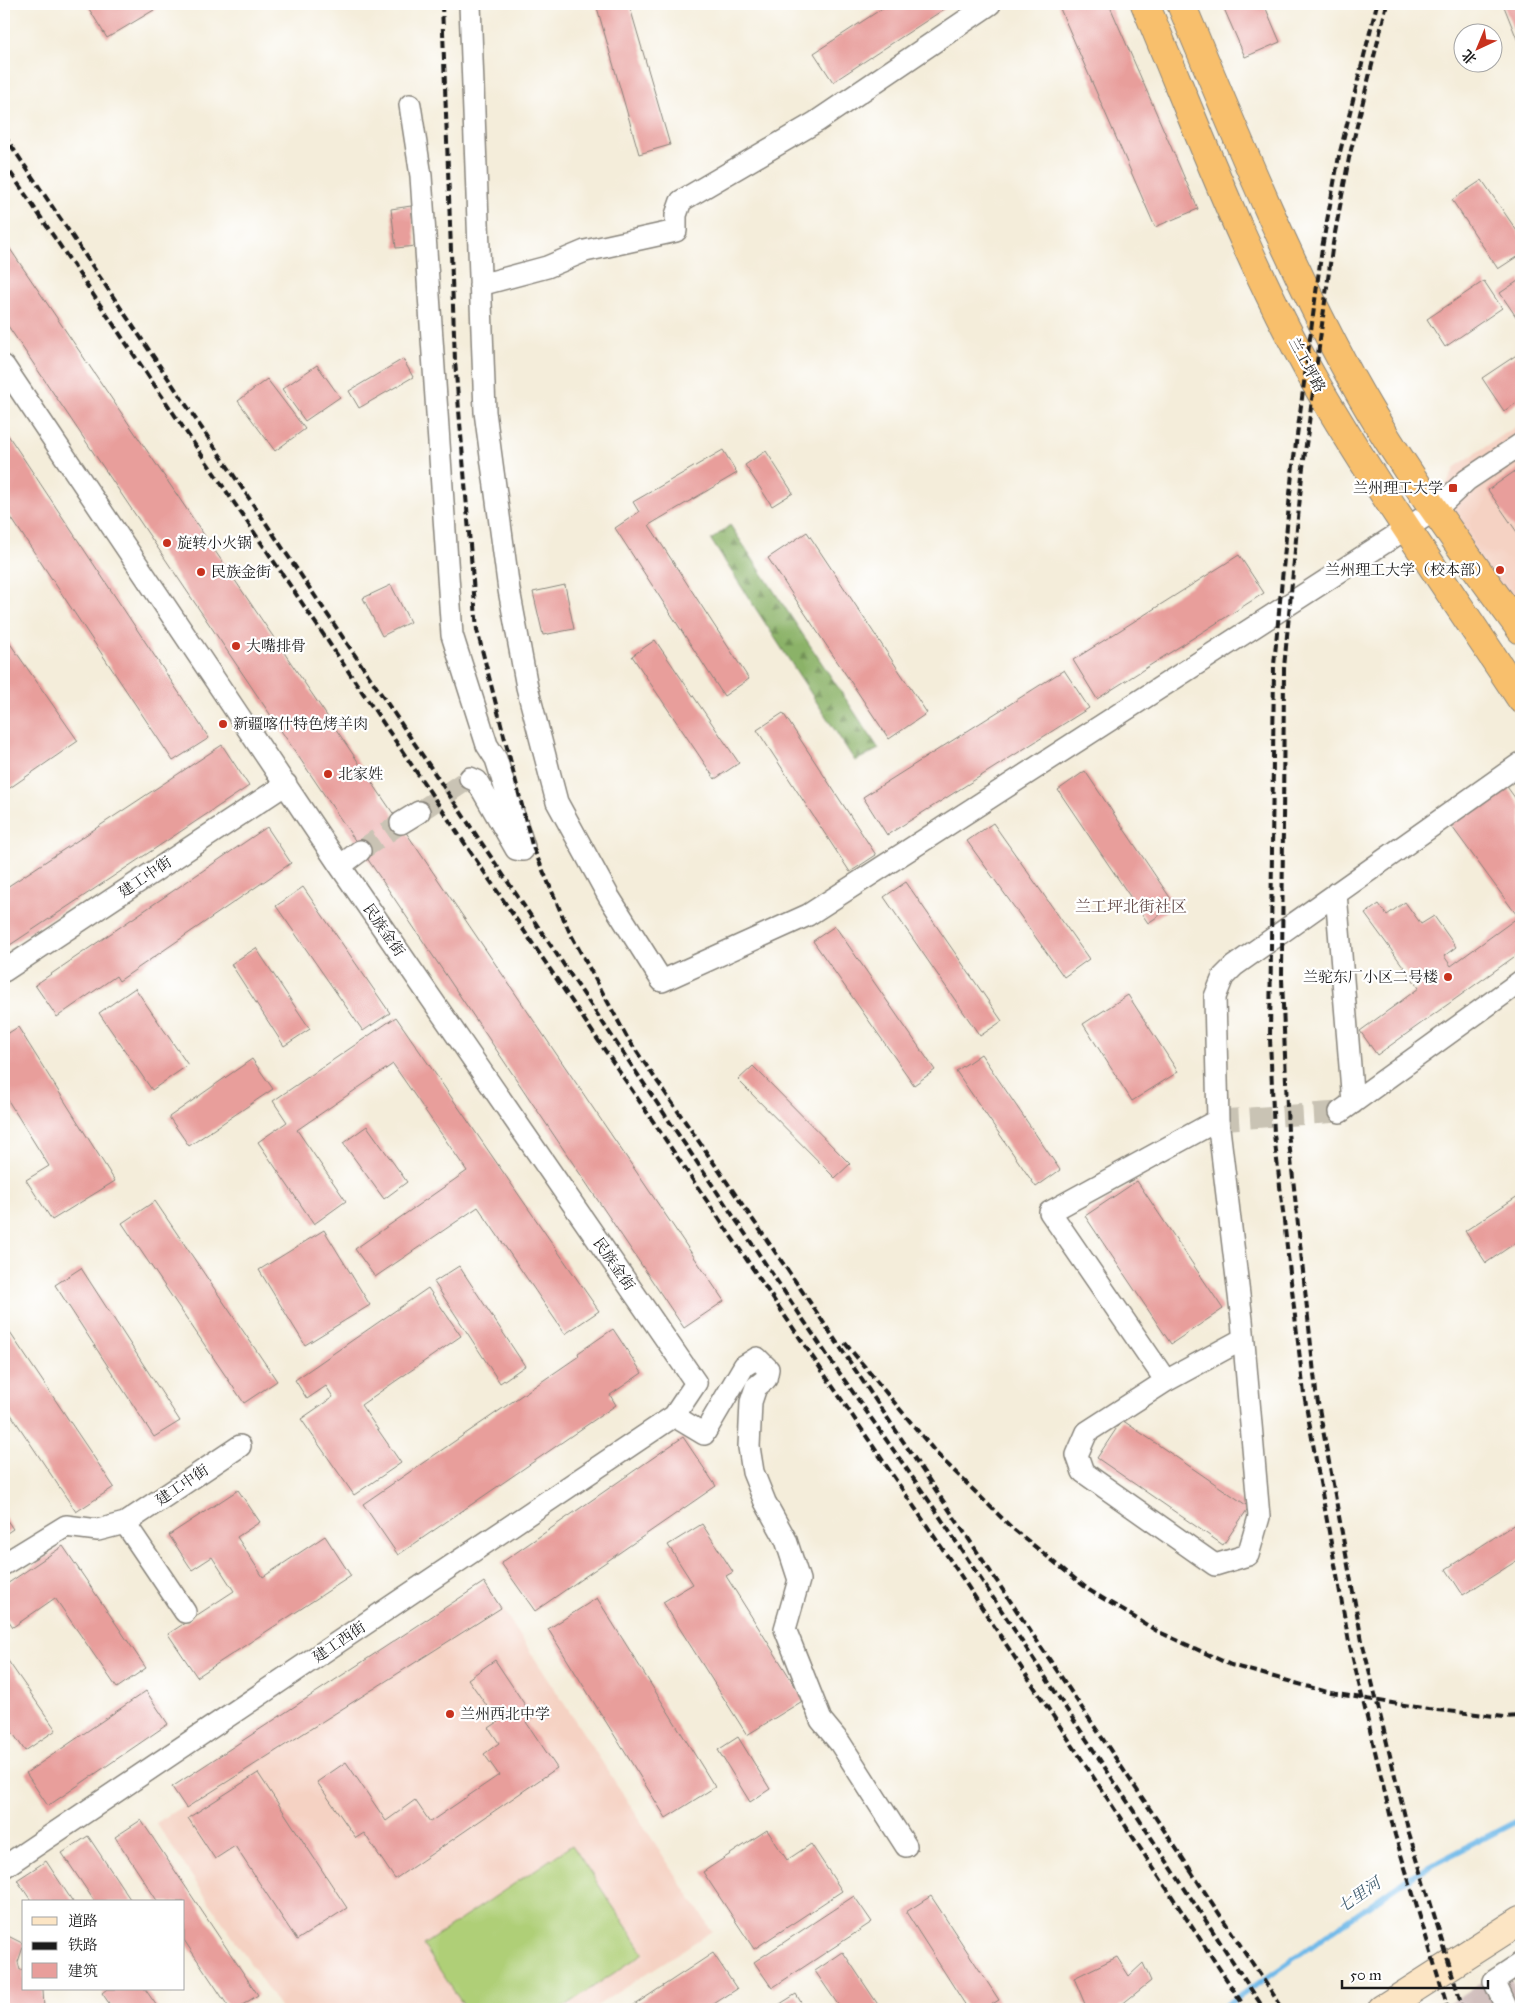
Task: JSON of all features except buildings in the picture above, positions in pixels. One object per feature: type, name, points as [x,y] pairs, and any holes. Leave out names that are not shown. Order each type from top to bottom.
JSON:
[{"type":"highway","name":"兰工坪路","points":[[1145,4],[1264,281],[1314,380],[1370,474],[1521,699]]},
{"type":"highway","points":[[1181,4],[1294,267],[1344,364],[1399,456],[1435,510],[1521,630]]},
{"type":"street","points":[[470,4],[484,412],[509,590],[527,687],[557,802],[609,896],[662,981],[808,915],[1435,510],[1467,480],[1521,444]]},
{"type":"street","points":[[480,285],[547,267],[585,251],[676,231],[676,215],[681,202],[816,122],[990,4]]},
{"type":"street","points":[[410,105],[421,176],[452,635],[487,745],[496,759],[502,777],[524,847],[522,850],[516,849],[477,781],[470,778]]},
{"type":"street","name":"民族金街","points":[[4,366],[340,866],[696,1383],[674,1416]]},
{"type":"street","points":[[1243,1339],[1166,1381],[1087,1432],[1077,1455],[1083,1472],[1215,1565],[1248,1555],[1259,1517],[1243,1339],[1218,1120],[1216,997],[1223,977],[1234,966],[1521,763]]},
{"type":"street","name":"建工中街","points":[[4,971],[286,784]]},
{"type":"street","points":[[401,823],[419,812]]},
{"type":"street","points":[[340,866],[360,851]]},
{"type":"street","points":[[1336,893],[1346,1108],[1521,981]]},
{"type":"street","points":[[1166,1381],[1050,1212],[1218,1120]]},
{"type":"street","points":[[674,1416],[704,1434],[744,1366],[757,1358],[768,1369],[766,1379],[756,1387],[751,1402],[749,1447],[753,1472],[764,1502],[786,1540],[799,1580],[785,1629],[822,1720],[840,1742],[906,1846]]},
{"type":"street","name":"建工西街","points":[[4,1867],[674,1416]]},
{"type":"street","name":"建工中街","points":[[4,1564],[66,1526],[98,1530],[125,1524],[240,1446]]},
{"type":"street","points":[[125,1524],[185,1612]]},
{"type":"street","points":[[1382,2009],[1521,1920]]},
{"type":"street","points":[[1507,2009],[1494,1981],[1521,1963]]},
{"type":"shaded area","name":"兰州理工大学（校本部）","points":[[1521,423],[1521,630],[1435,510],[1455,467]]},
{"type":"shaded area","name":"兰州西北中学","points":[[500,1605],[712,1931],[592,2009],[281,2009],[156,1823]]},
{"type":"shaded area","points":[[1505,1967],[1521,2002],[1521,2009],[1441,2009]]},
{"type":"green space","points":[[730,525],[879,749],[855,761],[711,540]]},
{"type":"green space","points":[[572,1845],[644,1953],[560,2009],[466,2009],[423,1945]]},
{"type":"waterway","name":"七里河","points":[[1222,2009],[1409,1877],[1521,1819]]},
{"type":"tunnel","points":[[419,812],[470,778]]},
{"type":"tunnel","points":[[360,851],[401,823]]},
{"type":"tunnel","points":[[1218,1120],[1340,1112]]},
{"type":"railway","points":[[442,4],[455,361],[477,630],[532,845],[569,931],[628,1039],[809,1301],[1194,1875]]},
{"type":"railway","points":[[1377,4],[1339,156],[1322,248],[1292,473],[1274,665],[1270,1039],[1274,1134],[1304,1394],[1349,1642],[1395,1835],[1448,2009]]},
{"type":"railway","points":[[1387,4],[1349,158],[1332,249],[1302,475],[1284,668],[1282,979],[1288,1132],[1316,1392],[1362,1641],[1409,1833],[1463,2009]]},
{"type":"railway","points":[[4,135],[829,1358],[934,1508],[1264,2009]]},
{"type":"railway","points":[[4,163],[963,1579],[1246,2009]]},
{"type":"railway","points":[[845,1343],[937,1454],[1012,1528],[1089,1590],[1157,1631],[1231,1665],[1331,1693],[1428,1709],[1505,1717],[1521,1716]]},
{"type":"railway","points":[[1190,1870],[1283,2009]]},
{"type":"place","name":"兰州理工大学","points":[[1453,488]]},
{"type":"place","name":"旋转小火锅","points":[[167,543]]},
{"type":"place","name":"兰州理工大学（校本部）","points":[[1500,570]]},
{"type":"place","name":"民族金街","points":[[201,572]]},
{"type":"place","name":"大嘴排骨","points":[[236,646]]},
{"type":"place","name":"新疆喀什特色烤羊肉","points":[[223,724]]},
{"type":"place","name":"北家姓","points":[[328,774]]},
{"type":"place","name":"兰驼东厂小区二号楼","points":[[1448,977]]},
{"type":"place","name":"兰州西北中学","points":[[450,1714]]},
{"type":"district","name":"兰工坪北街社区","points":[[1131,906]]}]
